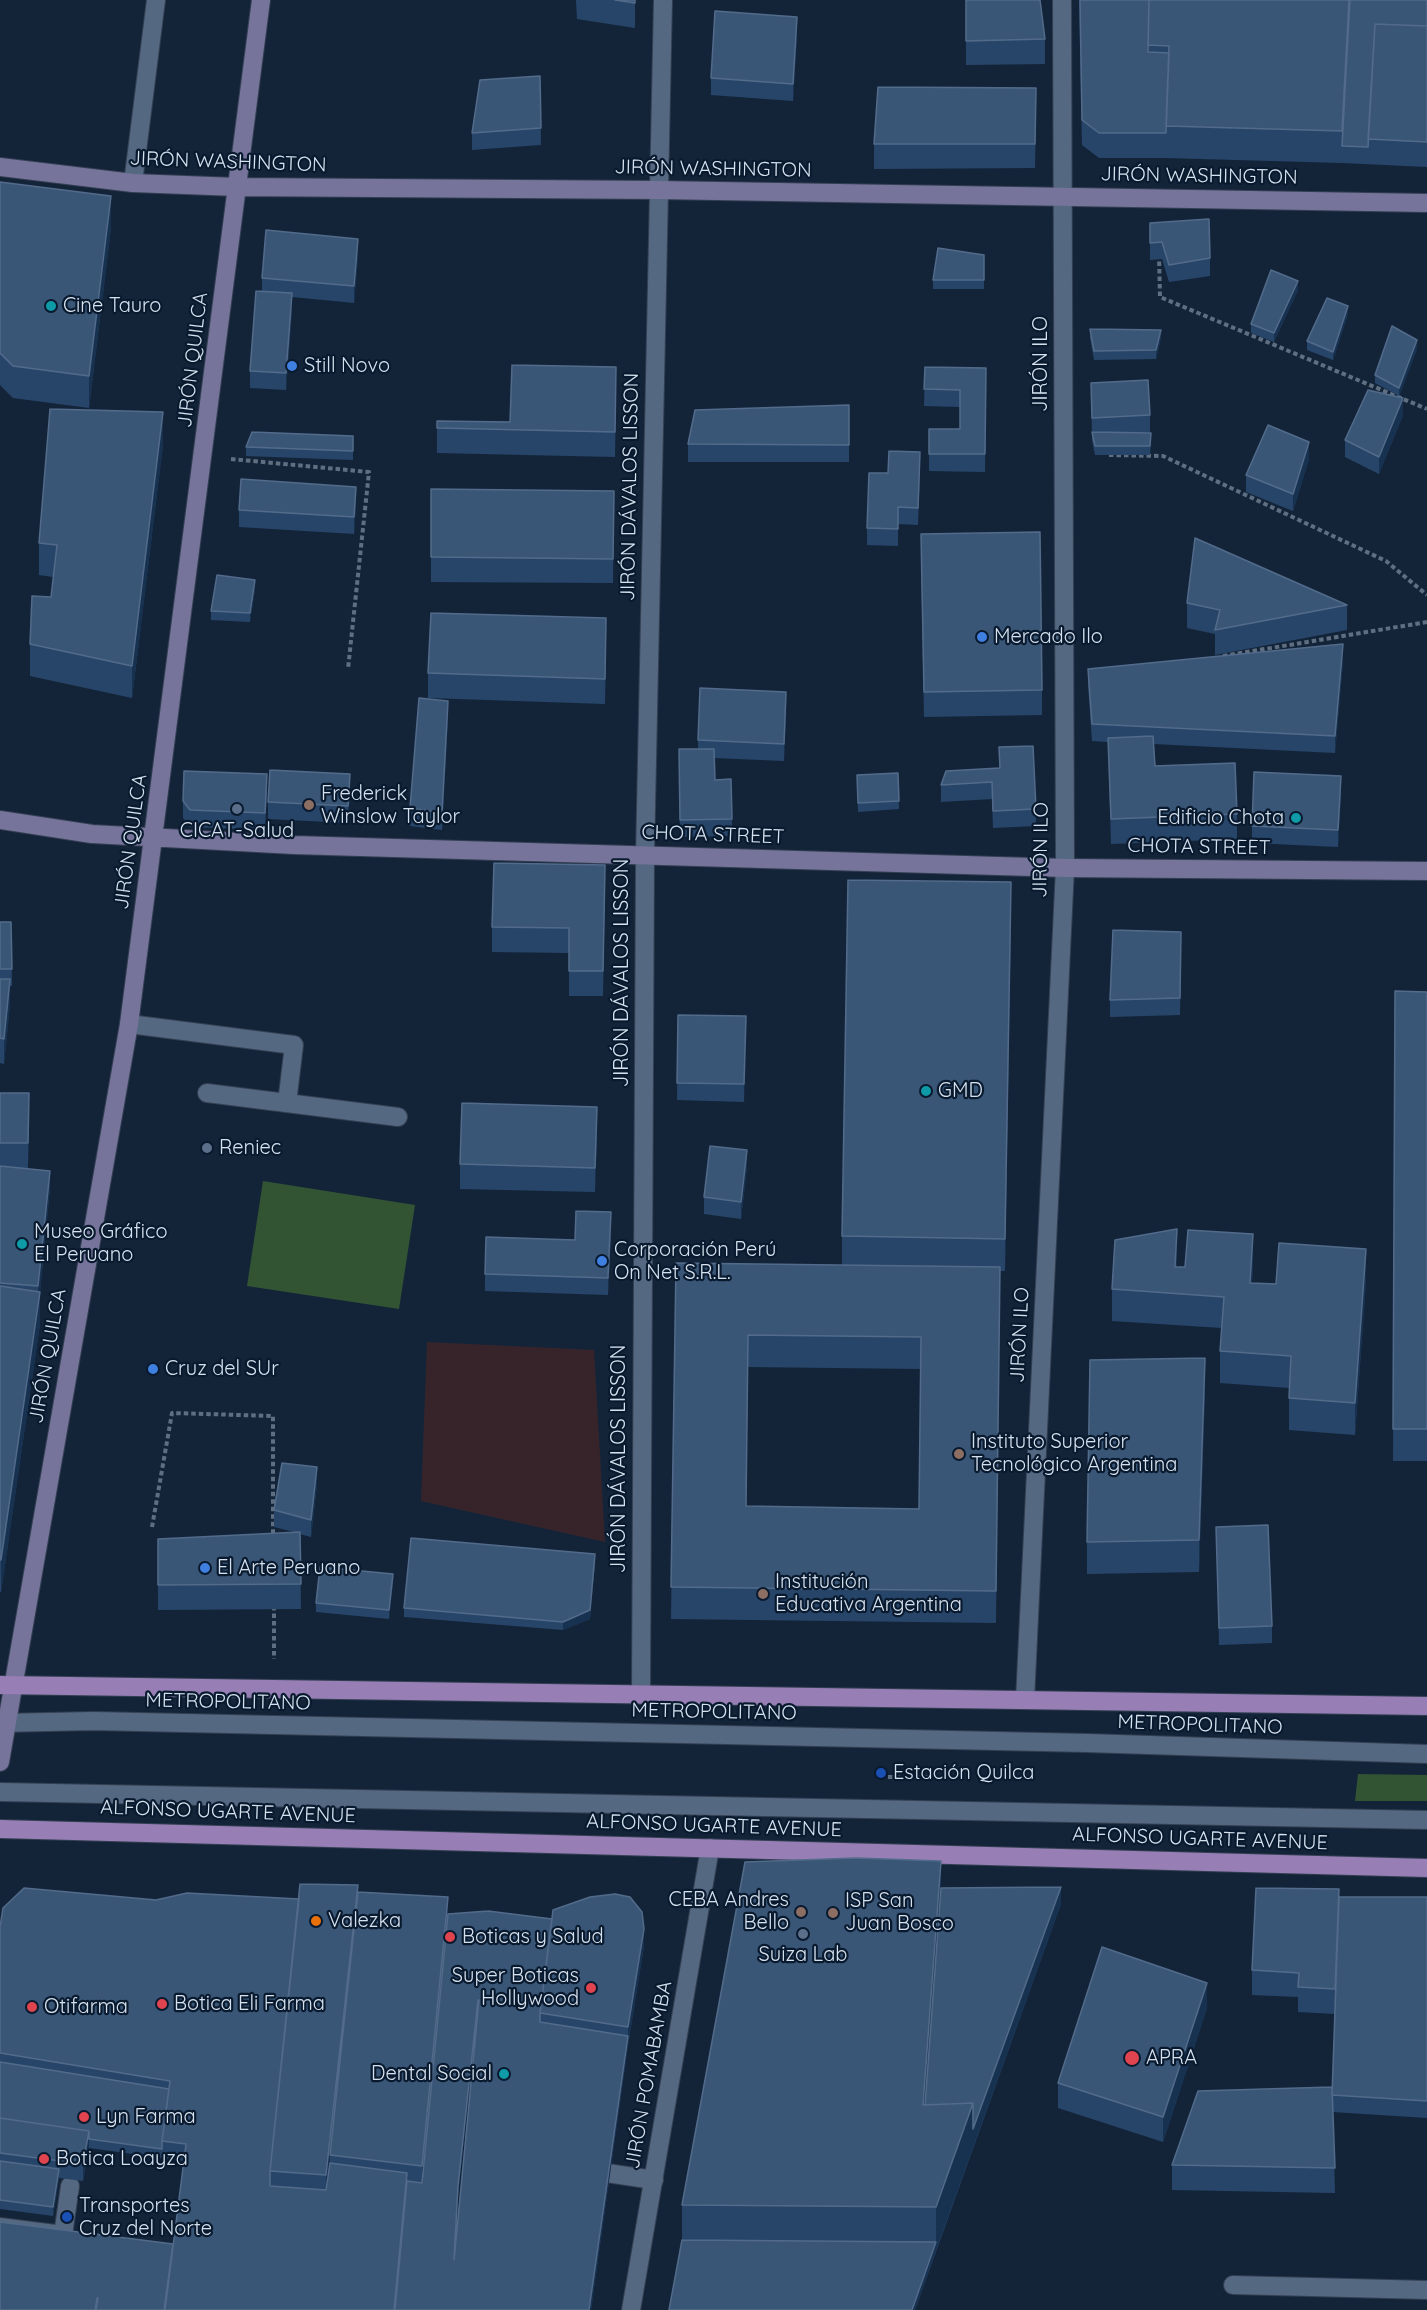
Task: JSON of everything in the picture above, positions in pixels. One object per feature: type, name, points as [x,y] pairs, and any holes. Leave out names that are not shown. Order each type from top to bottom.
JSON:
[{"type":"main road","points":[[7,1685],[1427,1706]]},
{"type":"main road","name":"ALFONSO UGARTE AVENUE","points":[[0,1829],[1427,1868]]},
{"type":"street","points":[[133,183],[156,0]]},
{"type":"street","name":"JIRÓN QUILCA","points":[[0,1762],[7,1685],[129,1024],[261,0]]},
{"type":"street","name":"JIRÓN DÁVALOS LISSON","points":[[641,1695],[645,855],[663,0]]},
{"type":"street","name":"JIRÓN ILO","points":[[1025,1700],[1065,868],[1062,0]]},
{"type":"street","name":"JIRÓN WASHINGTON","points":[[0,166],[133,183],[237,187],[658,190],[1427,203]]},
{"type":"street","name":"CHOTA STREET","points":[[0,820],[92,834],[294,845],[1065,868],[1427,871]]},
{"type":"street","points":[[129,1024],[294,1045],[287,1103]]},
{"type":"street","points":[[207,1093],[398,1117]]},
{"type":"street","name":"METROPOLITANO","points":[[3,1723],[94,1721],[1063,1743],[1427,1754]]},
{"type":"street","points":[[0,1792],[1427,1820]]},
{"type":"street","name":"JIRÓN POMABAMBA","points":[[631,2310],[710,1848]]},
{"type":"street","points":[[569,2167],[654,2180]]},
{"type":"street","points":[[0,2227],[63,2235],[70,2186]]},
{"type":"street","points":[[1233,2286],[1427,2290]]},
{"type":"path","points":[[1159,198],[1160,297],[1427,409]]},
{"type":"path","points":[[1064,453],[1163,456],[1386,561],[1427,595]]},
{"type":"path","points":[[203,457],[369,472],[348,669]]},
{"type":"path","points":[[1213,658],[1427,622]]},
{"type":"path","points":[[152,1527],[172,1413],[273,1416],[273,1546]]},
{"type":"path","points":[[273,1594],[274,1689]]},
{"type":"shaded area","points":[[427,1342],[594,1350],[605,1542],[421,1501]]},
{"type":"green space","points":[[263,1181],[415,1205],[399,1309],[247,1286]]},
{"type":"green space","points":[[1358,1774],[1427,1775],[1427,1801],[1355,1801]]},
{"type":"building","points":[[615,0],[635,0],[635,3]]},
{"type":"building","points":[[966,0],[1040,0],[1045,39],[966,41]]},
{"type":"building","points":[[1080,0],[1149,0],[1148,52],[1169,53],[1166,133],[1099,133],[1082,120]]},
{"type":"building","points":[[1149,0],[1349,0],[1342,131],[1166,126],[1169,46],[1148,45]]},
{"type":"building","points":[[1350,0],[1427,0],[1427,26],[1375,24],[1368,147],[1342,146]]},
{"type":"building","points":[[715,11],[797,17],[793,84],[711,78]]},
{"type":"building","points":[[1375,24],[1427,26],[1427,142],[1368,139]]},
{"type":"building","points":[[540,76],[541,128],[472,133],[480,80]]},
{"type":"building","points":[[878,87],[1036,88],[1035,144],[874,144]]},
{"type":"building","name":"Cine Tauro","points":[[0,182],[111,196],[89,376],[13,366],[0,353]]},
{"type":"building","points":[[1209,219],[1210,258],[1169,265],[1162,242],[1150,243],[1150,223]]},
{"type":"building","points":[[266,230],[358,239],[354,286],[262,278]]},
{"type":"building","points":[[938,248],[984,255],[984,280],[933,280]]},
{"type":"building","points":[[1271,270],[1298,281],[1274,333],[1251,324]]},
{"type":"building","points":[[256,291],[292,293],[286,373],[250,371]]},
{"type":"building","points":[[1327,298],[1348,306],[1333,352],[1307,341]]},
{"type":"building","points":[[1392,326],[1417,340],[1399,388],[1375,375]]},
{"type":"building","points":[[1090,329],[1161,330],[1156,350],[1094,351]]},
{"type":"building","points":[[512,365],[616,367],[615,432],[437,428],[437,421],[510,422]]},
{"type":"building","points":[[925,367],[986,368],[985,454],[929,454],[929,429],[960,429],[960,390],[924,389]]},
{"type":"building","points":[[1148,380],[1150,415],[1092,418],[1091,383]]},
{"type":"building","points":[[1368,390],[1403,398],[1379,457],[1345,440]]},
{"type":"building","points":[[849,405],[849,445],[688,444],[695,410]]},
{"type":"building","points":[[50,409],[163,412],[132,666],[30,644],[32,596],[51,597],[57,545],[39,543]]},
{"type":"building","points":[[1268,425],[1309,442],[1293,494],[1246,475]]},
{"type":"building","points":[[252,432],[353,436],[353,451],[246,447]]},
{"type":"building","points":[[1092,432],[1151,433],[1150,446],[1095,446]]},
{"type":"building","points":[[889,451],[920,452],[918,508],[898,507],[898,529],[867,528],[869,473],[888,473]]},
{"type":"building","points":[[241,479],[356,487],[354,517],[239,510]]},
{"type":"building","points":[[431,489],[614,491],[613,559],[431,557]]},
{"type":"building","name":"Mercado Ilo","points":[[1040,532],[1042,690],[924,692],[921,534]]},
{"type":"building","points":[[1195,538],[1347,605],[1215,630],[1220,610],[1187,603]]},
{"type":"building","points":[[217,575],[255,580],[250,613],[211,611]]},
{"type":"building","points":[[431,613],[606,618],[605,679],[428,673]]},
{"type":"building","points":[[1343,644],[1335,736],[1092,724],[1088,669]]},
{"type":"building","points":[[700,688],[786,692],[784,744],[698,740]]},
{"type":"building","points":[[419,698],[448,701],[442,813],[410,808]]},
{"type":"building","points":[[1153,736],[1155,766],[1235,763],[1237,814],[1111,819],[1108,738]]},
{"type":"building","points":[[1033,746],[1036,809],[993,811],[992,782],[941,785],[946,771],[1000,768],[999,747]]},
{"type":"building","points":[[679,749],[714,749],[715,780],[731,779],[732,819],[680,820]]},
{"type":"building","points":[[270,770],[350,774],[348,806],[268,802]]},
{"type":"building","points":[[184,771],[267,774],[265,813],[190,810],[183,801]]},
{"type":"building","name":"Edificio Chota","points":[[1254,772],[1341,776],[1338,830],[1252,826]]},
{"type":"building","points":[[898,773],[899,801],[858,803],[857,775]]},
{"type":"building","points":[[494,863],[605,865],[603,971],[569,971],[569,928],[492,927]]},
{"type":"building","name":"GMD","points":[[848,880],[1011,882],[1005,1239],[842,1236]]},
{"type":"building","points":[[0,922],[11,922],[12,969],[0,969]]},
{"type":"building","points":[[1113,930],[1181,932],[1180,998],[1110,1000]]},
{"type":"building","points":[[0,979],[10,979],[4,1039],[0,1038]]},
{"type":"building","points":[[1395,991],[1427,992],[1427,1429],[1393,1429]]},
{"type":"building","points":[[678,1015],[746,1016],[744,1084],[677,1083]]},
{"type":"building","points":[[0,1093],[29,1093],[28,1143],[0,1143]]},
{"type":"building","points":[[462,1103],[597,1107],[595,1168],[460,1164]]},
{"type":"building","points":[[710,1146],[747,1150],[741,1202],[704,1197]]},
{"type":"building","name":"Museo Gráfico El Peruano","points":[[0,1166],[50,1171],[38,1286],[0,1283]]},
{"type":"building","points":[[576,1211],[611,1212],[608,1278],[485,1274],[486,1237],[575,1240]]},
{"type":"building","points":[[1177,1229],[1175,1267],[1185,1267],[1188,1230],[1253,1234],[1250,1283],[1276,1284],[1279,1243],[1366,1249],[1355,1403],[1289,1398],[1291,1356],[1220,1351],[1224,1297],[1112,1289],[1115,1240]]},
{"type":"building","name":"Instituto Superior Tecnológico Argentina","points":[[676,1263],[1000,1267],[996,1591],[671,1587]],"holes":[[[748,1335],[921,1337],[919,1509],[746,1506]]]},
{"type":"building","points":[[0,1286],[40,1292],[1,1560],[0,1560]]},
{"type":"building","points":[[1205,1358],[1199,1540],[1087,1542],[1090,1360]]},
{"type":"building","points":[[282,1463],[317,1467],[311,1520],[274,1510]]},
{"type":"building","points":[[1268,1525],[1272,1626],[1219,1628],[1216,1527]]},
{"type":"building","points":[[300,1532],[301,1584],[158,1585],[158,1539]]},
{"type":"building","points":[[411,1538],[595,1554],[590,1610],[563,1622],[404,1608]]},
{"type":"building","points":[[320,1567],[393,1574],[389,1610],[316,1603]]},
{"type":"building","points":[[856,1858],[941,1861],[923,2105],[973,2103],[936,2207],[682,2205],[745,1862]]},
{"type":"building","points":[[300,1884],[358,1885],[326,2175],[270,2171]]},
{"type":"building","points":[[1061,1887],[973,2129],[973,2103],[925,2105],[941,1888]]},
{"type":"building","points":[[24,1888],[156,1900],[187,1893],[299,1899],[270,2186],[326,2190],[330,2163],[407,2173],[394,2310],[165,2310],[186,2144],[162,2141],[170,2081],[0,2053],[0,1927],[3,1908]]},
{"type":"building","points":[[1256,1888],[1339,1889],[1335,1989],[1298,1987],[1299,1973],[1252,1970]]},
{"type":"building","points":[[358,1892],[448,1897],[422,2166],[330,2155]]},
{"type":"building","name":"Super Boticas Hollywood","points":[[615,1894],[630,1897],[642,1912],[644,1929],[628,2027],[540,2013],[553,1910],[590,1897]]},
{"type":"building","points":[[1339,1897],[1427,1897],[1427,2101],[1332,2095]]},
{"type":"building","points":[[488,1911],[552,1919],[540,2022],[628,2036],[589,2310],[395,2310],[407,2181],[422,2183],[448,1914]],"holes":[[[479,2000],[454,2260],[458,2186]]]},
{"type":"building","name":"APRA","points":[[1102,1947],[1207,1983],[1163,2117],[1058,2083]]},
{"type":"building","name":"Lyn Farma","points":[[0,2062],[169,2089],[162,2149],[89,2139],[89,2131],[0,2118]]},
{"type":"building","points":[[1332,2087],[1335,2168],[1172,2165],[1198,2091]]},
{"type":"building","points":[[0,2118],[89,2131],[83,2164],[0,2153]]},
{"type":"building","points":[[0,2161],[59,2169],[53,2207],[0,2200]]},
{"type":"building","points":[[0,2222],[173,2244],[164,2310],[96,2310],[97,2298],[95,2310],[0,2310]]},
{"type":"building","points":[[682,2240],[936,2242],[912,2310],[669,2310]]},
{"type":"place","name":"Cine Tauro","points":[[51,306]]},
{"type":"place","name":"Still Novo","points":[[292,366]]},
{"type":"place","name":"Mercado Ilo","points":[[982,637]]},
{"type":"place","name":"Frederick Winslow Taylor","points":[[309,805]]},
{"type":"place","name":"CICAT-Salud","points":[[237,809]]},
{"type":"place","name":"Edificio Chota","points":[[1296,818]]},
{"type":"place","name":"GMD","points":[[926,1091]]},
{"type":"place","name":"Reniec","points":[[207,1148]]},
{"type":"place","name":"Museo Gráfico El Peruano","points":[[22,1244]]},
{"type":"place","name":"Corporación Perú On Net S.R.L.","points":[[602,1261]]},
{"type":"place","name":"Cruz del SUr","points":[[153,1369]]},
{"type":"place","name":"Instituto Superior Tecnológico Argentina","points":[[959,1454]]},
{"type":"place","name":"El Arte Peruano","points":[[205,1568]]},
{"type":"place","name":"Institución Educativa Argentina","points":[[763,1594]]},
{"type":"place","name":"Estación Quilca","points":[[881,1773]]},
{"type":"place","name":"CEBA Andres Bello","points":[[801,1912]]},
{"type":"place","name":"ISP San Juan Bosco","points":[[833,1913]]},
{"type":"place","name":"Valezka","points":[[316,1921]]},
{"type":"place","name":"Suiza Lab","points":[[803,1934]]},
{"type":"place","name":"Boticas y Salud","points":[[450,1937]]},
{"type":"place","name":"Super Boticas Hollywood","points":[[591,1988]]},
{"type":"place","name":"Botica Eli Farma","points":[[162,2004]]},
{"type":"place","name":"Otifarma","points":[[32,2007]]},
{"type":"place","name":"APRA","points":[[1132,2058]]},
{"type":"place","name":"Dental Social","points":[[504,2074]]},
{"type":"place","name":"Lyn Farma","points":[[84,2117]]},
{"type":"place","name":"Botica Loayza","points":[[44,2159]]},
{"type":"place","name":"Transportes Cruz del Norte","points":[[67,2217]]}]
